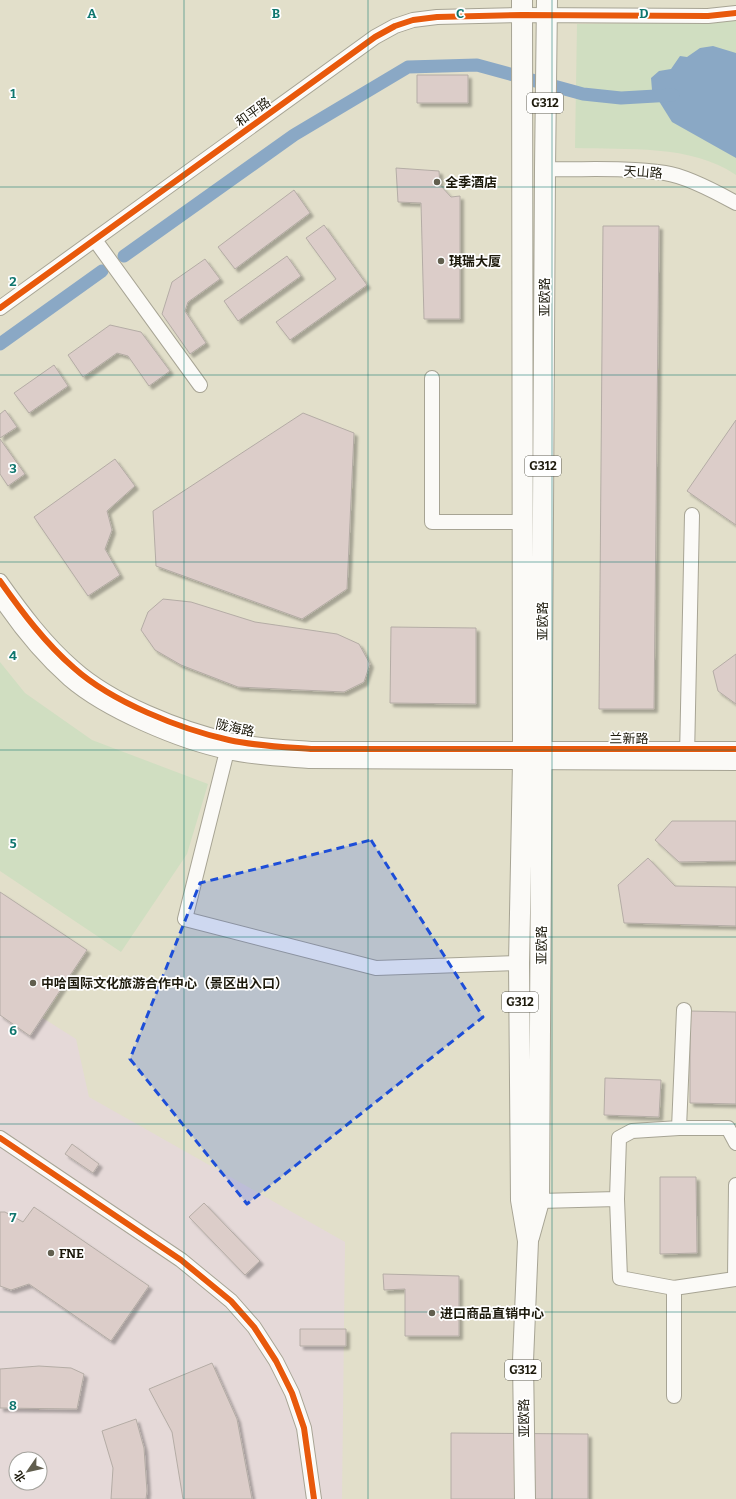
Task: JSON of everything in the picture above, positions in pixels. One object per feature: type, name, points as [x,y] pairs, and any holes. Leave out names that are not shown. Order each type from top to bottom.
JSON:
[{"type":"highway","name":"亚欧路","points":[[522,8],[521,172],[523,522],[532,756],[539,1201],[528,1241]]},
{"type":"highway","name":"亚欧路","points":[[526,1499],[523,1361],[528,1241],[521,1200],[519,963],[532,756],[545,169],[547,8]]},
{"type":"street","name":"和平路","points":[[0,308],[375,37],[395,26],[413,20],[522,8],[708,16],[736,13]]},
{"type":"street","name":"天山路","points":[[545,169],[643,171],[667,173],[715,191],[736,203]]},
{"type":"street","points":[[95,240],[200,384]]},
{"type":"street","points":[[432,378],[432,522],[523,522]]},
{"type":"street","points":[[688,764],[687,749],[692,515]]},
{"type":"street","name":"陇海路","points":[[0,581],[24,615],[50,646],[74,669],[116,698],[228,746]]},
{"type":"street","name":"陇海路","points":[[0,598],[39,651],[70,679],[109,706],[158,729],[228,746],[271,746],[532,756]]},
{"type":"street","points":[[228,746],[185,919],[376,968],[519,963]]},
{"type":"street","name":"兰新路","points":[[532,756],[687,749],[736,750]]},
{"type":"street","name":"兰新路","points":[[532,756],[688,764],[736,763]]},
{"type":"street","points":[[679,1128],[684,1010]]},
{"type":"street","points":[[736,1143],[728,1128],[679,1128],[632,1131],[620,1138],[617,1199],[620,1278],[674,1288],[735,1279],[736,1185]]},
{"type":"street","points":[[0,1138],[181,1260],[231,1302],[254,1327],[276,1361],[292,1393],[304,1428],[314,1499]]},
{"type":"street","points":[[539,1201],[617,1199]]},
{"type":"street","points":[[674,1288],[674,1396]]},
{"type":"highlighted area","points":[[371,840],[483,1017],[247,1204],[130,1059],[200,883]]},
{"type":"shaded area","points":[[0,991],[76,1039],[89,1097],[345,1242],[342,1499],[0,1499]]},
{"type":"green space","points":[[736,20],[736,175],[718,165],[679,153],[637,149],[575,148],[577,24],[723,22]]},
{"type":"green space","points":[[0,662],[25,693],[92,740],[208,784],[187,854],[121,952],[0,871]]},
{"type":"water","points":[[713,46],[736,53],[736,158],[672,122],[652,90],[651,78],[659,71],[671,69],[680,56],[687,57],[700,48]]},
{"type":"building","points":[[417,75],[468,75],[468,103],[417,103]]},
{"type":"building","name":"琪瑞大厦","points":[[396,168],[439,171],[440,185],[451,197],[460,196],[460,319],[424,319],[421,203],[398,202]]},
{"type":"building","points":[[294,190],[310,213],[235,269],[218,247]]},
{"type":"building","points":[[324,225],[367,285],[290,340],[276,322],[336,279],[306,238]]},
{"type":"building","points":[[603,226],[659,226],[654,709],[599,709]]},
{"type":"building","points":[[287,256],[301,276],[238,321],[224,301]]},
{"type":"building","points":[[205,259],[220,279],[188,302],[185,311],[206,343],[190,354],[162,314],[172,282]]},
{"type":"building","points":[[110,325],[141,332],[170,371],[149,386],[128,356],[117,353],[83,377],[68,355]]},
{"type":"building","points":[[54,365],[68,386],[29,413],[14,393]]},
{"type":"building","points":[[5,410],[17,427],[0,438],[0,414]]},
{"type":"building","points":[[303,413],[354,433],[347,589],[302,619],[156,566],[153,511]]},
{"type":"building","points":[[736,420],[736,525],[687,491]]},
{"type":"building","points":[[0,439],[25,474],[8,486],[0,474]]},
{"type":"building","points":[[115,459],[135,486],[107,511],[112,530],[105,549],[120,575],[88,596],[34,517]]},
{"type":"building","points":[[163,599],[191,602],[255,622],[337,634],[359,644],[370,664],[364,682],[344,692],[238,687],[181,665],[155,650],[141,630],[148,612]]},
{"type":"building","points":[[391,627],[476,628],[476,704],[390,703]]},
{"type":"building","points":[[736,654],[736,704],[718,691],[713,671]]},
{"type":"building","points":[[672,821],[736,821],[736,861],[679,862],[655,840]]},
{"type":"building","points":[[648,858],[675,886],[736,887],[736,926],[624,923],[618,885]]},
{"type":"building","name":"中哈国际文化旅游合作中心（景区出入口）","points":[[0,892],[87,950],[30,1036],[0,1015]]},
{"type":"building","points":[[690,1011],[736,1012],[736,1104],[690,1103]]},
{"type":"building","points":[[605,1078],[661,1080],[659,1117],[604,1115]]},
{"type":"building","points":[[72,1144],[99,1164],[93,1173],[65,1154]]},
{"type":"building","points":[[660,1177],[696,1177],[697,1253],[660,1254]]},
{"type":"building","points":[[204,1203],[260,1261],[245,1275],[189,1217]]},
{"type":"building","name":"FNE","points":[[34,1207],[149,1286],[111,1341],[29,1284],[11,1290],[0,1286],[0,1212],[5,1212],[23,1222]]},
{"type":"building","name":"进口商品直销中心","points":[[383,1274],[459,1276],[459,1336],[405,1336],[405,1289],[384,1290]]},
{"type":"building","points":[[300,1329],[346,1329],[346,1346],[300,1346]]},
{"type":"building","points":[[212,1363],[237,1419],[252,1499],[183,1499],[172,1432],[149,1389]]},
{"type":"building","points":[[39,1366],[71,1368],[84,1374],[77,1409],[0,1408],[0,1369]]},
{"type":"building","points":[[136,1419],[144,1448],[147,1491],[146,1499],[111,1499],[113,1468],[102,1431]]},
{"type":"building","points":[[451,1433],[588,1434],[588,1499],[451,1499]]},
{"type":"waterway","points":[[124,256],[294,135],[408,67],[477,65],[583,94],[621,98],[673,95]]},
{"type":"waterway","points":[[0,344],[102,271]]},
{"type":"cycle path","points":[[0,308],[375,37],[395,26],[413,20],[437,17],[522,15],[708,16],[736,13]]},
{"type":"cycle path","points":[[0,581],[25,616],[53,648],[74,668],[107,692],[147,713],[189,729],[229,740],[259,745],[311,749],[736,749]]},
{"type":"cycle path","points":[[0,1138],[181,1260],[231,1301],[254,1327],[276,1361],[292,1393],[304,1428],[314,1499]]},
{"type":"place","name":"全季酒店","points":[[437,182]]},
{"type":"place","name":"琪瑞大厦","points":[[441,261]]},
{"type":"place","name":"中哈国际文化旅游合作中心（景区出入口）","points":[[33,983]]},
{"type":"place","name":"FNE","points":[[51,1253]]},
{"type":"place","name":"进口商品直销中心","points":[[432,1313]]}]
